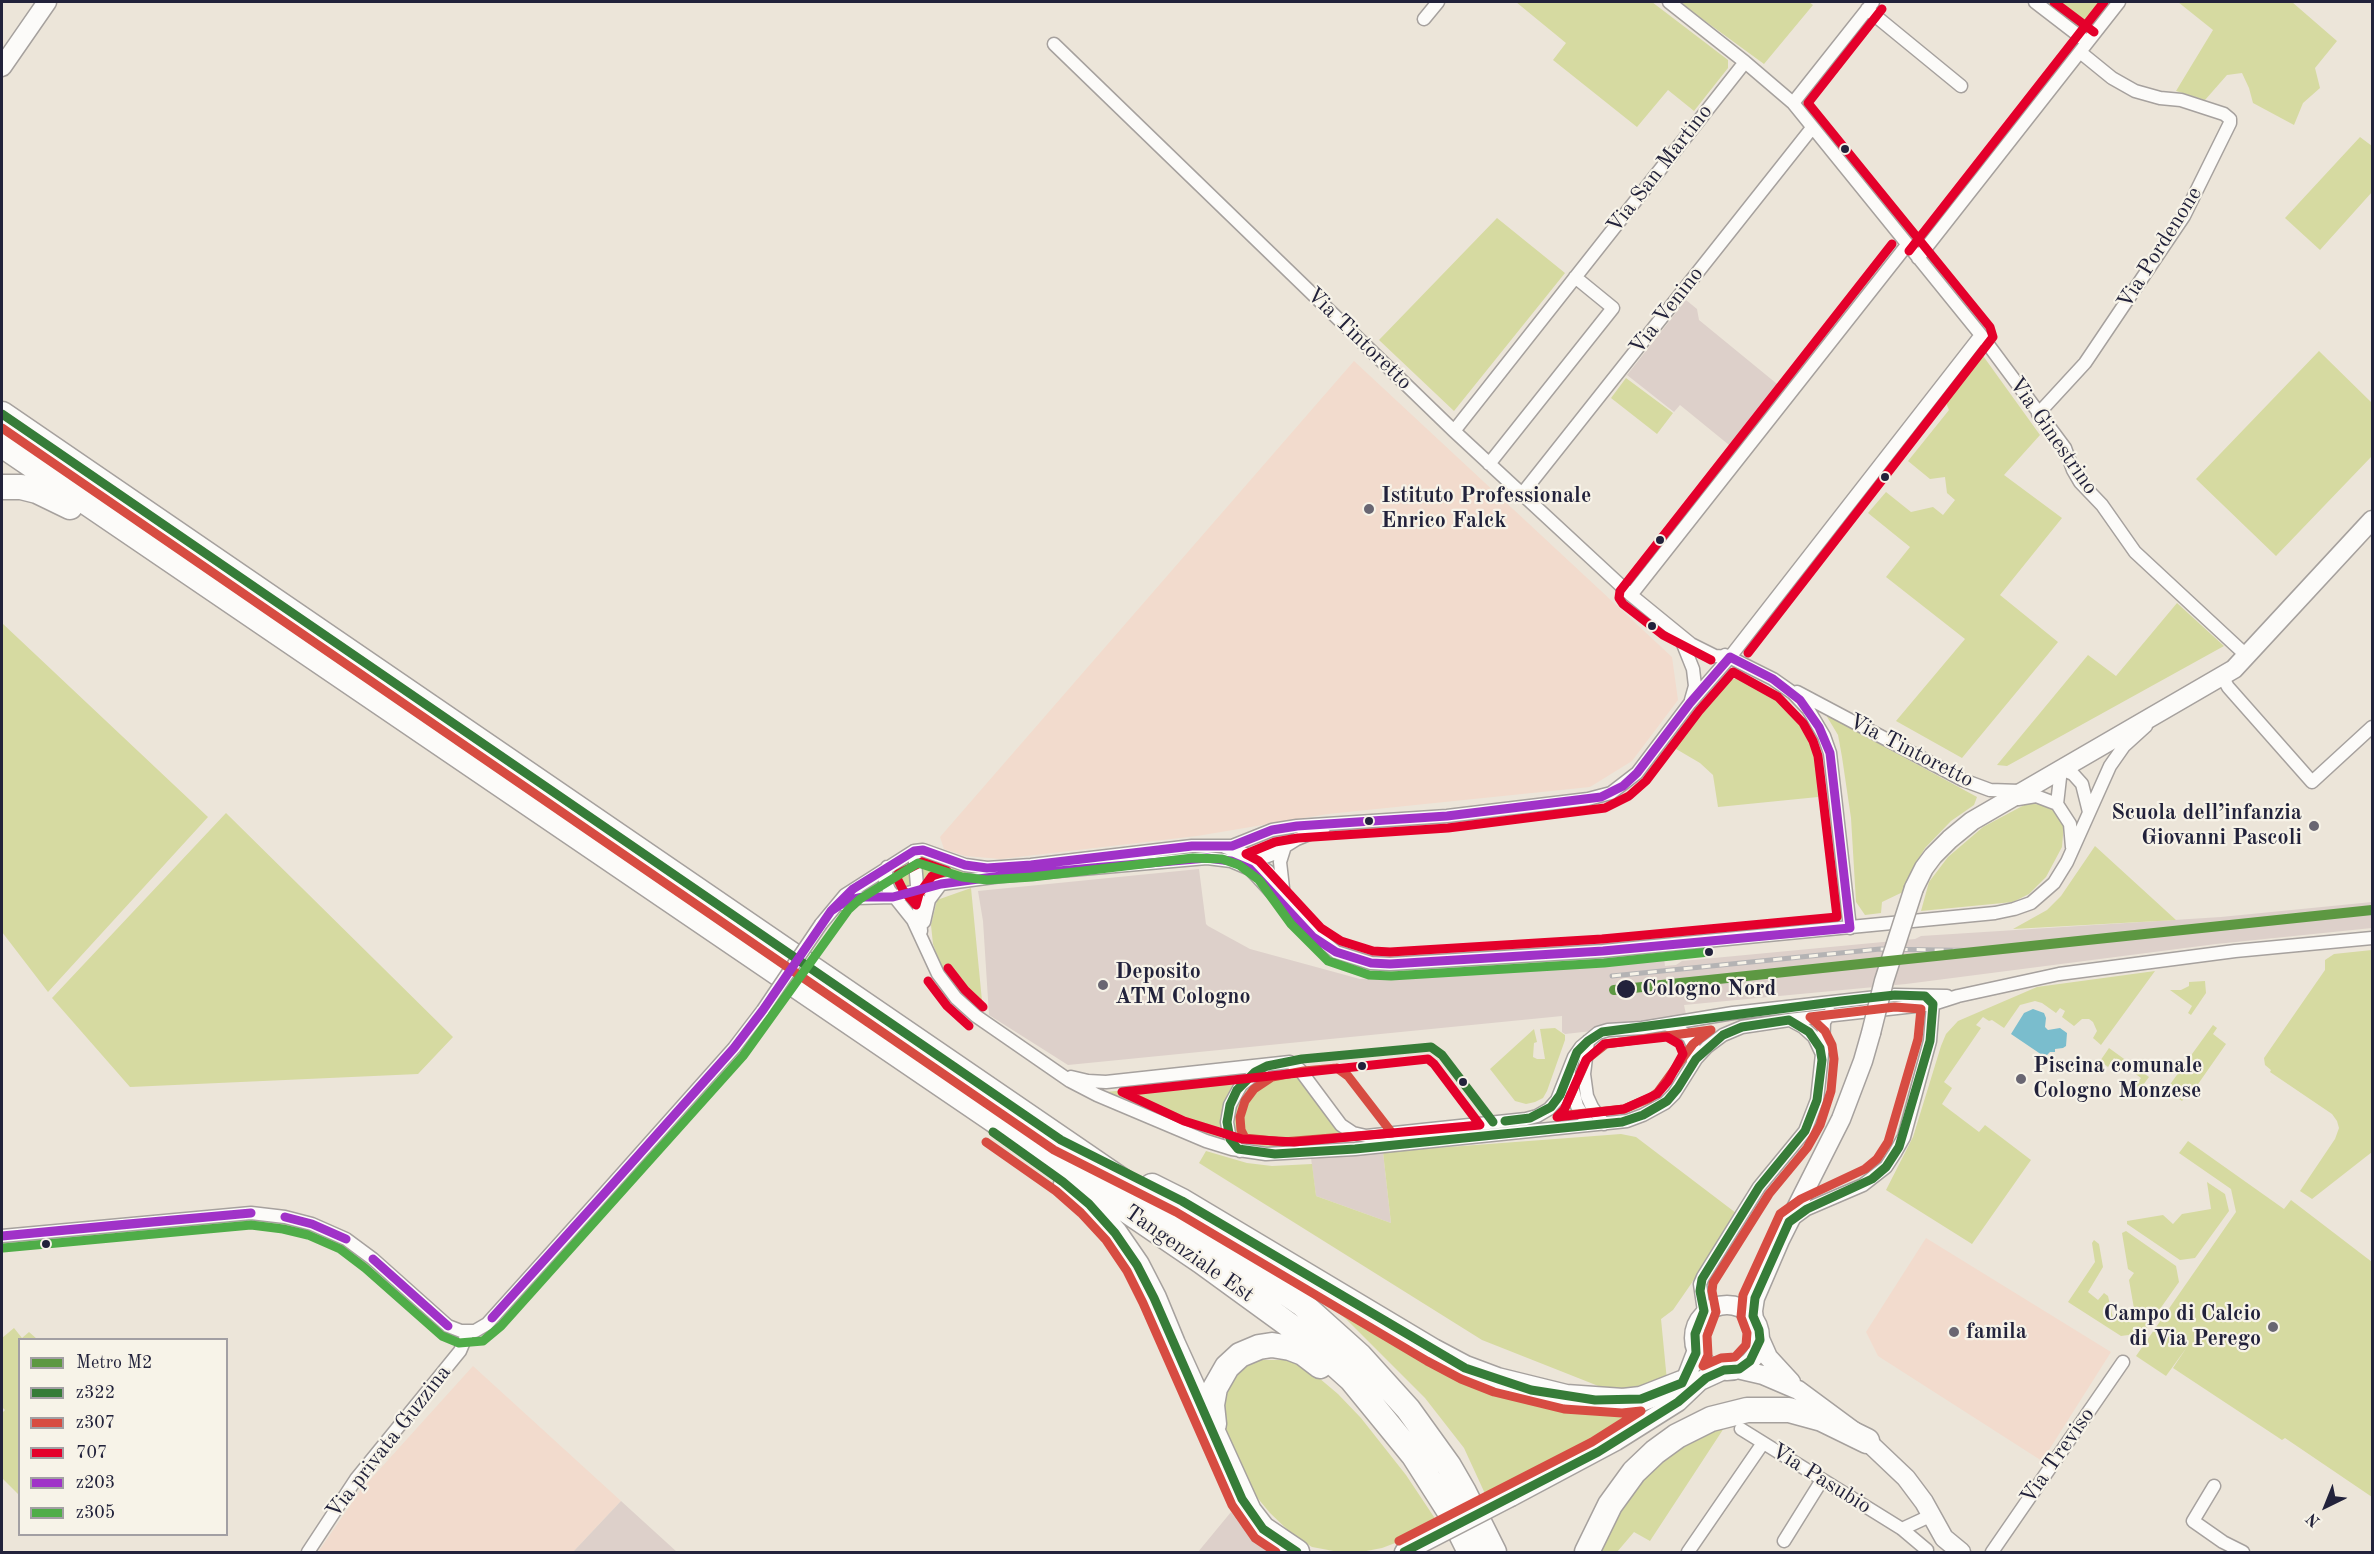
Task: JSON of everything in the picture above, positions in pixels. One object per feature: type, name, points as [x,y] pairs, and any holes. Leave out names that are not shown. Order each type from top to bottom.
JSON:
[{"type":"highway","points":[[2,414],[1061,1140],[1182,1202],[1465,1368],[1531,1390],[1595,1400],[1641,1399],[1682,1383]]},
{"type":"highway","points":[[2,445],[845,1019],[986,1127],[1063,1182],[1089,1204],[1115,1233],[1137,1264],[1242,1499],[1255,1520],[1273,1537],[1297,1552]]},
{"type":"highway","points":[[2,487],[24,488],[54,498],[139,550],[225,596]]},
{"type":"highway","name":"Tangenziale Est","points":[[845,1019],[1201,1261],[1300,1333],[1351,1380],[1414,1456],[1470,1552]]},
{"type":"highway","name":"Tangenziale Est","points":[[1061,1140],[1302,1304],[1344,1341],[1395,1394],[1438,1450],[1464,1492],[1494,1552]]},
{"type":"highway","points":[[1214,1436],[1212,1405],[1215,1388],[1227,1367],[1240,1355],[1259,1347],[1272,1345],[1290,1348],[1316,1362],[1440,1497]]},
{"type":"highway","points":[[1587,1552],[1610,1505],[1634,1472],[1655,1452],[1677,1436],[1711,1419],[1754,1409],[1789,1410],[1822,1419],[1867,1441]]},
{"type":"street","points":[[2,66],[47,2]]},
{"type":"street","points":[[1424,19],[1438,2]]},
{"type":"street","name":"Via Ginestrino","points":[[1669,2],[1793,103],[1981,335],[2065,448],[2080,482],[2102,505],[2135,552],[2247,656]]},
{"type":"street","name":"Via Pordenone","points":[[2034,2],[2083,47],[2112,78],[2135,91],[2160,98],[2181,100],[2224,114],[2230,119],[2184,216],[2085,363],[2038,414]]},
{"type":"street","points":[[1918,258],[2119,2]]},
{"type":"street","points":[[1793,103],[1870,5],[1961,86]]},
{"type":"street","name":"Via Tintoretto","points":[[1054,44],[1454,431],[1631,595],[1674,629],[1963,780],[1990,790],[2021,791]]},
{"type":"street","name":"Via San Martino","points":[[1454,431],[1745,62]]},
{"type":"street","name":"Via Venino","points":[[1522,494],[1812,128]]},
{"type":"street","points":[[1631,595],[1906,245]]},
{"type":"street","points":[[1489,464],[1613,308],[1575,277]]},
{"type":"street","points":[[2,1236],[251,1213],[285,1217],[312,1224],[346,1239],[373,1259],[443,1322],[457,1330],[468,1332],[479,1330],[734,1048],[763,1010],[821,924],[845,895],[914,851],[923,849],[965,865],[987,868],[1031,865],[1192,846],[1224,847],[1272,830],[1297,826],[1448,816],[1601,797],[1623,786],[1638,773],[1690,703],[1730,657],[1981,335]]},
{"type":"street","points":[[1702,1318],[1711,1310],[1725,1306],[1745,1291],[1790,1222],[1841,1119],[1863,1060],[1884,981],[1914,888],[1928,862],[1950,838],[1972,821],[2234,669],[2373,520]]},
{"type":"street","name":"Via Tintoretto","points":[[1674,629],[1689,656],[1693,669],[1695,686],[1690,703]]},
{"type":"street","points":[[2222,676],[2228,687],[2312,782],[2373,727]]},
{"type":"street","name":"Via Tintoretto","points":[[1773,679],[1793,693],[1808,709],[1827,743],[1850,928]]},
{"type":"street","points":[[1237,863],[1257,876],[1313,937],[1336,952],[1354,959],[1390,964],[1603,951],[1995,913],[2022,907],[2040,897],[2054,883],[2072,851],[2117,756],[2156,714]]},
{"type":"street","points":[[2057,804],[2061,769]]},
{"type":"street","points":[[2061,769],[2073,774],[2082,784],[2090,814]]},
{"type":"street","points":[[1999,804],[2036,796],[2057,804],[2070,824],[2072,851]]},
{"type":"street","points":[[831,911],[855,898],[893,897],[941,884],[1001,876],[1206,858],[1237,863],[1253,860],[1331,825]]},
{"type":"street","points":[[1257,876],[1251,846],[1258,836]]},
{"type":"street","points":[[1284,892],[1279,867],[1286,846]]},
{"type":"street","points":[[1224,847],[1253,860],[1284,892],[1314,933],[1336,952]]},
{"type":"street","points":[[914,851],[922,938]]},
{"type":"street","points":[[887,867],[885,880],[893,897],[913,920],[938,974],[956,998],[976,1016],[1083,1088],[1150,1119],[1206,1141],[1240,1151],[1283,1154],[1355,1149],[1604,1124],[1633,1119],[1659,1108],[1674,1094],[1693,1063],[1707,1047],[1730,1031],[1789,1020],[1826,1017],[1958,996],[2059,974],[2235,951],[2373,938]]},
{"type":"street","points":[[922,938],[929,900],[941,884]]},
{"type":"street","points":[[1057,1072],[1096,1082],[1285,1062],[1293,1064],[1300,1070],[1341,1125],[1363,1136],[1533,1117],[1554,1104],[1576,1054],[1598,1033],[1608,1030],[1668,1025],[1733,1013],[1895,995],[1929,1000]]},
{"type":"street","points":[[1790,1222],[1807,1209],[1863,1185],[1890,1162],[1904,1137],[1930,1041],[1929,1000]]},
{"type":"street","points":[[1661,1412],[1689,1372],[1697,1350],[1695,1335],[1704,1311],[1700,1284],[1703,1276],[1760,1187],[1807,1127],[1819,1089],[1823,1027],[1826,1017],[1841,1001]]},
{"type":"street","points":[[1789,1020],[1809,1032],[1818,1043],[1822,1054]]},
{"type":"street","points":[[1668,1025],[1689,1036],[1694,1048],[1693,1063]]},
{"type":"street","points":[[1588,1041],[1584,1074],[1587,1096],[1604,1124]]},
{"type":"street","points":[[1240,1151],[1232,1143],[1228,1127],[1228,1111],[1234,1095],[1255,1072],[1285,1062]]},
{"type":"street","points":[[1569,1073],[1577,1106],[1589,1125]]},
{"type":"street","points":[[1411,1549],[1598,1452],[1678,1402],[1700,1381],[1752,1360],[1760,1340],[1759,1330],[1754,1320],[1755,1298],[1780,1240]]},
{"type":"street","points":[[1725,1306],[1741,1309],[1754,1320]]},
{"type":"street","name":"Via privata Guzzina","points":[[308,1552],[356,1479],[460,1351],[468,1332]]},
{"type":"street","points":[[1760,1340],[1772,1361],[1798,1390],[1867,1441],[1906,1478],[1932,1515],[1945,1545],[1961,1552]]},
{"type":"street","points":[[1697,1350],[1707,1364],[1763,1375],[1798,1390]]},
{"type":"street","name":"Via Treviso","points":[[1991,1552],[2123,1362]]},
{"type":"street","name":"Via Pasubio","points":[[1741,1429],[1902,1529],[1927,1550]]},
{"type":"street","points":[[1688,1552],[1764,1443]]},
{"type":"street","points":[[1784,1541],[1822,1480]]},
{"type":"street","points":[[2214,1486],[2193,1521],[2219,1547],[2243,1552]]},
{"type":"street","points":[[1902,1529],[1932,1515]]},
{"type":"shaded area","points":[[1686,300],[1697,309],[1699,320],[1782,388],[1734,449],[1680,405],[1674,412],[1627,375]]},
{"type":"shaded area","name":"Istituto Professionale Enrico Falck","points":[[1354,361],[1672,657],[1678,700],[1632,761],[1590,787],[1328,814],[1197,836],[1001,859],[965,856],[944,849],[940,837]]},
{"type":"shaded area","points":[[1199,869],[1208,926],[1250,949],[1360,979],[1664,958],[1665,966],[1676,965],[1682,961],[1915,939],[1921,936],[2221,917],[2372,902],[2372,928],[2216,944],[1906,984],[1684,1005],[1687,1019],[1684,1021],[1565,1034],[1562,1032],[1562,1016],[1068,1065],[989,1015],[983,921],[978,891]]},
{"type":"shaded area","points":[[1383,1152],[1391,1223],[1316,1196],[1311,1158]]},
{"type":"shaded area","points":[[1926,1238],[2111,1352],[2042,1461],[1878,1356],[1866,1332]]},
{"type":"shaded area","points":[[473,1366],[621,1501],[573,1552],[318,1552],[360,1491]]},
{"type":"shaded area","points":[[621,1501],[677,1552],[573,1552]]},
{"type":"shaded area","points":[[1231,1512],[1249,1536],[1267,1552],[1198,1552]]},
{"type":"green space","points":[[1516,2],[1652,2],[1728,60],[1728,68],[1694,111],[1668,90],[1637,127],[1553,60],[1566,43]]},
{"type":"green space","points":[[1679,2],[1809,2],[1813,5],[1764,64]]},
{"type":"green space","points":[[2046,2],[2111,2],[2087,33]]},
{"type":"green space","points":[[2178,2],[2292,2],[2337,41],[2315,68],[2320,88],[2303,103],[2294,125],[2253,103],[2242,73],[2227,75],[2205,100],[2176,91],[2213,30]]},
{"type":"green space","points":[[2360,137],[2372,146],[2372,192],[2320,250],[2285,218]]},
{"type":"green space","points":[[1497,218],[1565,273],[1454,411],[1379,340]]},
{"type":"green space","points":[[2319,351],[2372,403],[2372,456],[2276,556],[2196,479]]},
{"type":"green space","points":[[1981,353],[2040,435],[2004,475],[2062,518],[2000,595],[2058,642],[1962,758],[1896,721],[1965,639],[1886,577],[1910,547],[1868,513],[1886,492],[1911,512],[1933,507],[1943,515],[1955,500],[1947,493],[1945,477],[1930,479],[1908,461],[1949,410],[1944,398]]},
{"type":"green space","points":[[1626,378],[1673,413],[1657,434],[1611,398]]},
{"type":"green space","points":[[2177,603],[2224,646],[2007,766],[1997,765],[2088,655],[2116,676]]},
{"type":"green space","points":[[2,623],[208,817],[48,992],[2,932]]},
{"type":"green space","points":[[1737,678],[1777,694],[1805,724],[1815,744],[1818,797],[1718,807],[1713,775],[1700,763],[1671,746],[1715,690],[1725,682]]},
{"type":"green space","points":[[1826,715],[1977,797],[1974,805],[1951,821],[1925,848],[1912,871],[1905,891],[1882,902],[1881,913],[1865,915],[1856,902],[1851,818],[1842,757],[1838,735]]},
{"type":"green space","points":[[2028,803],[2048,806],[2064,823],[2062,847],[2046,877],[2029,894],[2013,902],[1921,911],[1929,882],[1948,857],[1983,827]]},
{"type":"green space","points":[[226,813],[453,1037],[418,1074],[130,1087],[52,998]]},
{"type":"green space","points":[[2095,846],[2176,920],[2013,929],[2047,910],[2061,896]]},
{"type":"green space","points":[[923,854],[944,865],[972,871],[972,875],[922,883]]},
{"type":"green space","points":[[907,865],[913,871],[912,885],[897,891],[891,875],[894,868]]},
{"type":"green space","points":[[971,888],[983,1011],[971,1003],[954,985],[939,961],[933,944],[931,925],[937,900]]},
{"type":"green space","points":[[2372,950],[2372,1152],[2312,1199],[2300,1191],[2335,1139],[2339,1128],[2337,1121],[2332,1114],[2270,1072],[2271,1070],[2265,1065],[2264,1058],[2325,970],[2325,960],[2334,954]]},
{"type":"green space","points":[[2155,971],[2101,1045],[2093,1038],[2097,1031],[2089,1019],[2082,1019],[2074,1026],[2062,1017],[2065,1011],[2060,1008],[2056,1013],[2035,1001],[2020,1005],[2004,1028],[1983,1017],[1976,1025],[1981,1028],[1944,1082],[1952,1088],[1942,1104],[1979,1132],[1985,1125],[2031,1160],[1972,1244],[1886,1190],[1913,1137],[1946,1034],[1958,1021],[2037,987]]},
{"type":"green space","points":[[2205,981],[2206,993],[2191,1015],[2188,1013],[2192,1006],[2170,990],[2181,990],[2189,986],[2189,982]]},
{"type":"green space","points":[[2213,1025],[2217,1028],[2213,1034],[2226,1044],[2189,1097],[2186,1096],[2182,1101],[2166,1090]]},
{"type":"green space","points":[[1555,1028],[1565,1035],[1565,1040],[1547,1091],[1543,1098],[1535,1102],[1526,1104],[1515,1101],[1490,1069],[1534,1029],[1537,1042],[1534,1043],[1533,1057],[1545,1059],[1540,1029]]},
{"type":"green space","points":[[2109,1048],[2149,1077],[2140,1089],[2136,1086],[2141,1078],[2114,1058],[2108,1067],[2100,1061]]},
{"type":"green space","points":[[1285,1072],[1302,1080],[1340,1129],[1341,1139],[1335,1143],[1304,1147],[1269,1147],[1245,1143],[1234,1131],[1236,1106],[1246,1090],[1266,1074]]},
{"type":"green space","points":[[1237,1079],[1220,1118],[1221,1142],[1106,1092]]},
{"type":"green space","points":[[1621,1134],[1636,1137],[1736,1213],[1673,1310],[1661,1319],[1667,1381],[1625,1391],[1606,1389],[1482,1340],[1199,1163],[1206,1151],[1247,1163],[1272,1166],[1312,1164],[1316,1196],[1391,1223],[1383,1152]]},
{"type":"green space","points":[[2188,1141],[2284,1209],[2291,1200],[2372,1262],[2372,1497],[2285,1438],[2282,1440],[2173,1368],[2187,1347],[2166,1376],[2136,1356],[2236,1212],[2231,1189],[2179,1153]]},
{"type":"green space","points":[[2207,1182],[2225,1194],[2229,1211],[2195,1258],[2180,1260],[2127,1224],[2127,1221],[2163,1215],[2173,1224],[2182,1214],[2211,1209]]},
{"type":"green space","points":[[2126,1231],[2176,1266],[2179,1282],[2143,1333],[2121,1336],[2068,1302],[2095,1262],[2092,1243],[2094,1240],[2099,1244],[2103,1267],[2088,1292],[2098,1300],[2104,1293],[2108,1296],[2113,1318],[2135,1314],[2129,1280],[2134,1273],[2128,1269],[2122,1233]]},
{"type":"green space","points":[[1307,1288],[1459,1375],[1653,1405],[1655,1408],[1612,1437],[1487,1498],[1464,1448],[1425,1398],[1346,1319]]},
{"type":"green space","points":[[14,1328],[22,1338],[18,1338],[18,1494],[2,1478],[2,1413],[5,1410],[2,1407],[2,1338]]},
{"type":"green space","points":[[29,1332],[36,1338],[22,1338]]},
{"type":"green space","points":[[1258,1360],[1286,1360],[1306,1367],[1338,1394],[1361,1418],[1406,1475],[1440,1526],[1382,1548],[1361,1552],[1339,1552],[1312,1547],[1293,1535],[1270,1513],[1251,1490],[1219,1415],[1225,1388],[1245,1367]]},
{"type":"green space","points":[[1724,1428],[1650,1541],[1634,1532],[1617,1552],[1590,1552],[1642,1474],[1698,1436]]},
{"type":"water","points":[[2033,1009],[2044,1013],[2045,1027],[2048,1030],[2060,1028],[2067,1033],[2066,1046],[2055,1049],[2055,1052],[2050,1052],[2045,1057],[2011,1034],[2024,1013]]},
{"type":"railway","points":[[1612,976],[1880,949],[2000,951]]},
{"type":"metro line","name":"M2","points":[[1614,990],[2372,910]]},
{"type":"transit line","name":"707","points":[[2054,2],[2094,32]]},
{"type":"transit line","name":"707","points":[[1909,251],[2104,2]]},
{"type":"transit line","name":"707","points":[[1748,653],[1993,337],[1990,327],[1808,103],[1882,9]]},
{"type":"transit line","name":"707","points":[[1711,660],[1663,635],[1623,604],[1619,598],[1620,591],[1892,244]]},
{"type":"transit line","name":"z322","points":[[2,414],[1061,1140],[1182,1201],[1465,1368],[1531,1390],[1595,1400],[1641,1399],[1682,1383]]},
{"type":"transit line","name":"z307","points":[[2,428],[1054,1150],[1176,1212],[1461,1379],[1494,1392],[1564,1409],[1622,1413],[1641,1411],[1592,1442],[1399,1541]]},
{"type":"transit line","name":"z203","points":[[1730,657],[1773,679],[1800,700],[1819,727],[1830,753],[1850,928],[1603,951],[1390,964],[1371,963],[1336,952],[1313,937],[1250,869],[1231,861],[1207,858],[1001,876],[941,884],[893,897],[863,897],[846,901],[831,911],[853,889],[914,851],[923,850],[965,865],[987,868],[1031,865],[1192,846],[1232,846],[1272,830],[1297,826],[1447,816],[1601,797],[1623,786],[1637,773],[1690,703],[1730,657]]},
{"type":"transit line","name":"707","points":[[1733,672],[1778,697],[1803,723],[1813,741],[1818,756],[1837,917],[1602,939],[1390,952],[1373,951],[1341,941],[1321,928],[1259,861],[1246,854],[1275,842],[1298,838],[1448,828],[1605,808],[1629,796],[1646,781],[1699,711],[1733,672]]},
{"type":"transit line","name":"z305","points":[[3,1248],[251,1225],[283,1229],[308,1235],[340,1249],[442,1336],[459,1343],[483,1341],[501,1326],[743,1056],[848,910],[860,899],[918,863],[962,877],[987,880],[1193,858],[1222,859],[1239,865],[1259,880],[1291,924],[1328,961],[1369,975],[1391,976],[1604,963],[1709,952]]},
{"type":"transit line","name":"707","points":[[922,862],[947,871],[932,876],[919,894],[916,905],[903,890],[897,878],[898,874],[922,862]]},
{"type":"transit line","name":"z203","points":[[763,1010],[831,911]]},
{"type":"transit line","name":"z203","points":[[763,1010],[831,911]]},
{"type":"transit line","name":"707","points":[[948,968],[965,990],[983,1007]]},
{"type":"transit line","name":"707","points":[[928,981],[947,1006],[969,1026]]},
{"type":"transit line","name":"z322","points":[[1505,1121],[1530,1118],[1551,1107],[1560,1095],[1577,1052],[1602,1032],[1841,1001],[1895,995],[1925,996]]},
{"type":"transit line","name":"z322","points":[[1404,1552],[1598,1452],[1678,1402],[1706,1378],[1724,1370],[1739,1369],[1750,1361],[1760,1340],[1759,1330],[1753,1316],[1755,1298],[1789,1222],[1807,1209],[1872,1179],[1886,1167],[1899,1147],[1930,1041],[1933,1004],[1925,996]]},
{"type":"transit line","name":"z307","points":[[1895,1007],[1921,1009],[1918,1039],[1888,1142],[1877,1159],[1865,1169],[1801,1199],[1780,1214],[1743,1295],[1741,1317],[1747,1333],[1746,1345],[1735,1357],[1721,1358],[1703,1366],[1708,1355],[1707,1336],[1716,1312],[1712,1291],[1713,1283],[1769,1194],[1807,1148],[1820,1125],[1831,1091],[1834,1059],[1832,1045],[1825,1031],[1810,1017],[1895,1007]]},
{"type":"transit line","name":"z203","points":[[734,1048],[763,1010]]},
{"type":"transit line","name":"z203","points":[[734,1048],[763,1010]]},
{"type":"transit line","name":"z322","points":[[1493,1122],[1442,1055],[1431,1047],[1302,1059],[1267,1066],[1255,1072],[1237,1090],[1230,1105],[1227,1122],[1230,1139],[1238,1149],[1275,1154],[1355,1149],[1622,1122],[1643,1115],[1667,1101],[1696,1059],[1723,1035],[1742,1027],[1789,1020]]},
{"type":"transit line","name":"z322","points":[[1682,1383],[1696,1353],[1695,1334],[1704,1311],[1700,1291],[1702,1279],[1759,1187],[1805,1131],[1817,1100],[1822,1060],[1820,1048],[1809,1032],[1789,1020]]},
{"type":"transit line","name":"z307","points":[[1711,1030],[1693,1044],[1658,1092],[1650,1098],[1624,1109],[1558,1116],[1564,1110],[1587,1059],[1606,1044],[1711,1030]]},
{"type":"transit line","name":"707","points":[[1667,1037],[1679,1044],[1683,1054],[1668,1081],[1657,1094],[1624,1109],[1557,1117],[1564,1110],[1586,1060],[1604,1044],[1667,1037]]},
{"type":"transit line","name":"z203","points":[[603,1195],[734,1048]]},
{"type":"transit line","name":"z203","points":[[603,1195],[734,1048]]},
{"type":"transit line","name":"707","points":[[1428,1059],[1480,1125],[1294,1142],[1242,1139],[1184,1121],[1122,1092],[1428,1059]]},
{"type":"transit line","name":"z307","points":[[1337,1068],[1348,1076],[1392,1133],[1283,1142],[1245,1138],[1241,1130],[1240,1117],[1245,1101],[1254,1089],[1272,1077],[1337,1068]]},
{"type":"transit line","name":"z322","points":[[993,1132],[1063,1182],[1089,1204],[1115,1233],[1137,1265],[1154,1298],[1242,1499],[1263,1529],[1297,1552]]},
{"type":"transit line","name":"z307","points":[[986,1142],[1056,1191],[1106,1240],[1127,1271],[1143,1303],[1232,1505],[1255,1538],[1276,1552]]},
{"type":"transit line","name":"z203","points":[[492,1318],[603,1195]]},
{"type":"transit line","name":"z203","points":[[251,1213],[2,1236],[117,1225],[251,1213]]},
{"type":"transit line","name":"z203","points":[[285,1217],[312,1224],[346,1239]]},
{"type":"transit line","name":"z203","points":[[373,1259],[448,1326]]},
{"type":"transit line","name":"z203","points":[[373,1259],[448,1326]]},
{"type":"place","name":"Istituto Professionale Enrico Falck","points":[[1369,509]]},
{"type":"place","name":"Scuola dell’infanzia Giovanni Pascoli","points":[[2314,826]]},
{"type":"place","name":"Deposito ATM Cologno","points":[[1103,985]]},
{"type":"place","name":"Cologno Nord","points":[[1626,989]]},
{"type":"place","name":"Piscina comunale Cologno Monzese","points":[[2021,1079]]},
{"type":"place","name":"Campo di Calcio di Via Perego","points":[[2273,1327]]},
{"type":"place","name":"famila","points":[[1954,1332]]}]
